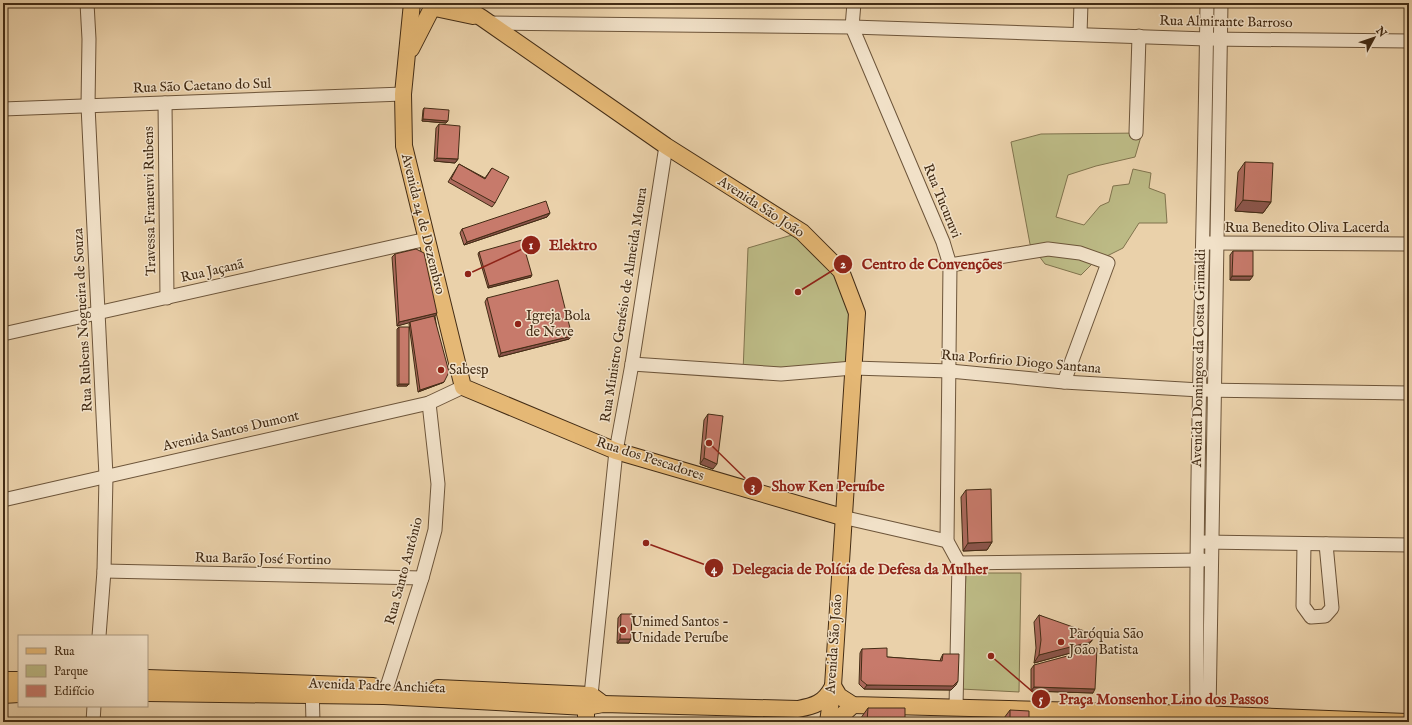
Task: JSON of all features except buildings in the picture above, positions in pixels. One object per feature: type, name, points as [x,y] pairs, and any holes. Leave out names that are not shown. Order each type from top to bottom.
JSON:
[{"type":"main road","points":[[413,3],[422,11],[435,7],[486,20]]},
{"type":"main road","name":"Avenida 24 de Dezembro","points":[[413,3],[405,59],[403,94],[404,146],[463,387]]},
{"type":"main road","name":"Avenida São João","points":[[458,3],[486,20],[666,146],[802,232],[842,271],[857,313],[842,517],[832,686],[828,722]]},
{"type":"main road","name":"Avenida 24 de Dezembro","points":[[405,59],[435,7]]},
{"type":"main road","name":"Rua dos Pescadores","points":[[463,387],[616,451],[842,517]]},
{"type":"main road","name":"Avenida Padre Anchieta","points":[[148,678],[312,689],[386,691],[588,708],[603,704],[798,709],[819,704],[828,695],[832,686]]},
{"type":"main road","points":[[3,680],[18,680]]},
{"type":"main road","points":[[832,686],[839,696],[853,705],[956,708],[1107,717],[1203,714],[1407,722]]},
{"type":"main road","name":"Avenida Padre Anchieta","points":[[148,693],[312,689]]},
{"type":"main road","points":[[3,695],[18,694]]},
{"type":"main road","points":[[835,722],[853,705]]},
{"type":"street","name":"Rua Rubens Nogueira de Souza","points":[[87,3],[89,39],[88,106],[106,476],[104,571],[99,635]]},
{"type":"street","name":"Rua Tucuruvi","points":[[854,3],[852,27],[943,242],[950,265],[950,371],[946,541]]},
{"type":"street","points":[[1080,34],[1081,3]]},
{"type":"street","name":"Avenida Domingos da Costa Grimaldi","points":[[1203,714],[1196,542],[1204,243],[1207,3]]},
{"type":"street","name":"Avenida Domingos da Costa Grimaldi","points":[[1203,714],[1211,561],[1221,3]]},
{"type":"street","name":"Rua Almirante Barroso","points":[[486,20],[852,27],[1207,39],[1409,41]]},
{"type":"street","points":[[1136,133],[1139,36]]},
{"type":"street","name":"Rua São Caetano do Sul","points":[[3,109],[403,94]]},
{"type":"street","name":"Travessa Franeuvi Rubens","points":[[165,103],[167,298]]},
{"type":"street","name":"Rua Ministro Genésio de Almeida Moura","points":[[588,708],[616,451],[632,364],[666,146]]},
{"type":"street","name":"Rua Jaçanã","points":[[3,334],[427,239]]},
{"type":"street","name":"Rua Benedito Oliva Lacerda","points":[[1204,243],[1409,244]]},
{"type":"street","points":[[950,265],[1048,249],[1080,253],[1108,263],[1064,382]]},
{"type":"street","name":"Rua Porfirio Diogo Santana","points":[[632,364],[781,374],[853,368],[950,371],[1064,382],[1215,391],[1409,393]]},
{"type":"street","name":"Avenida Santos Dumont","points":[[3,500],[429,403],[463,387]]},
{"type":"street","name":"Rua Santo Antônio","points":[[386,691],[422,578],[435,530],[438,484],[429,403]]},
{"type":"street","points":[[842,517],[946,541],[959,563],[956,708]]},
{"type":"street","points":[[1196,542],[1409,545]]},
{"type":"street","points":[[1304,544],[1303,606],[1311,617],[1325,616],[1332,608],[1326,544]]},
{"type":"street","points":[[959,563],[1211,561]]},
{"type":"street","name":"Rua Barão José Fortino","points":[[104,571],[422,578]]},
{"type":"street","points":[[312,689],[313,722]]},
{"type":"street","points":[[93,722],[94,707]]},
{"type":"green space","points":[[1142,133],[1135,157],[1096,166],[1068,175],[1056,217],[1084,225],[1100,206],[1109,202],[1113,186],[1129,184],[1133,169],[1151,173],[1149,188],[1165,194],[1167,223],[1139,223],[1123,248],[1093,263],[1081,275],[1045,264],[1030,244],[1011,142],[1041,134]]},
{"type":"green space","points":[[802,232],[841,271],[857,313],[853,368],[743,372],[748,248]]},
{"type":"green space","points":[[966,573],[1021,573],[1019,692],[961,689]]},
{"type":"place","name":"Elektro","points":[[468,274]]},
{"type":"place","name":"Centro de Convenções","points":[[798,292]]},
{"type":"place","name":"Igreja Bola de Neve","points":[[518,324]]},
{"type":"place","name":"Sabesp","points":[[441,370]]},
{"type":"place","name":"Show Ken Peruíbe","points":[[709,443]]},
{"type":"place","name":"Delegacia de Polícia de Defesa da Mulher","points":[[646,543]]},
{"type":"place","name":"Unimed Santos - Unidade Peruíbe","points":[[623,630]]},
{"type":"place","name":"Paróquia São João Batista","points":[[1061,642]]},
{"type":"place","name":"Praça Monsenhor Lino dos Passos","points":[[991,656]]}]
